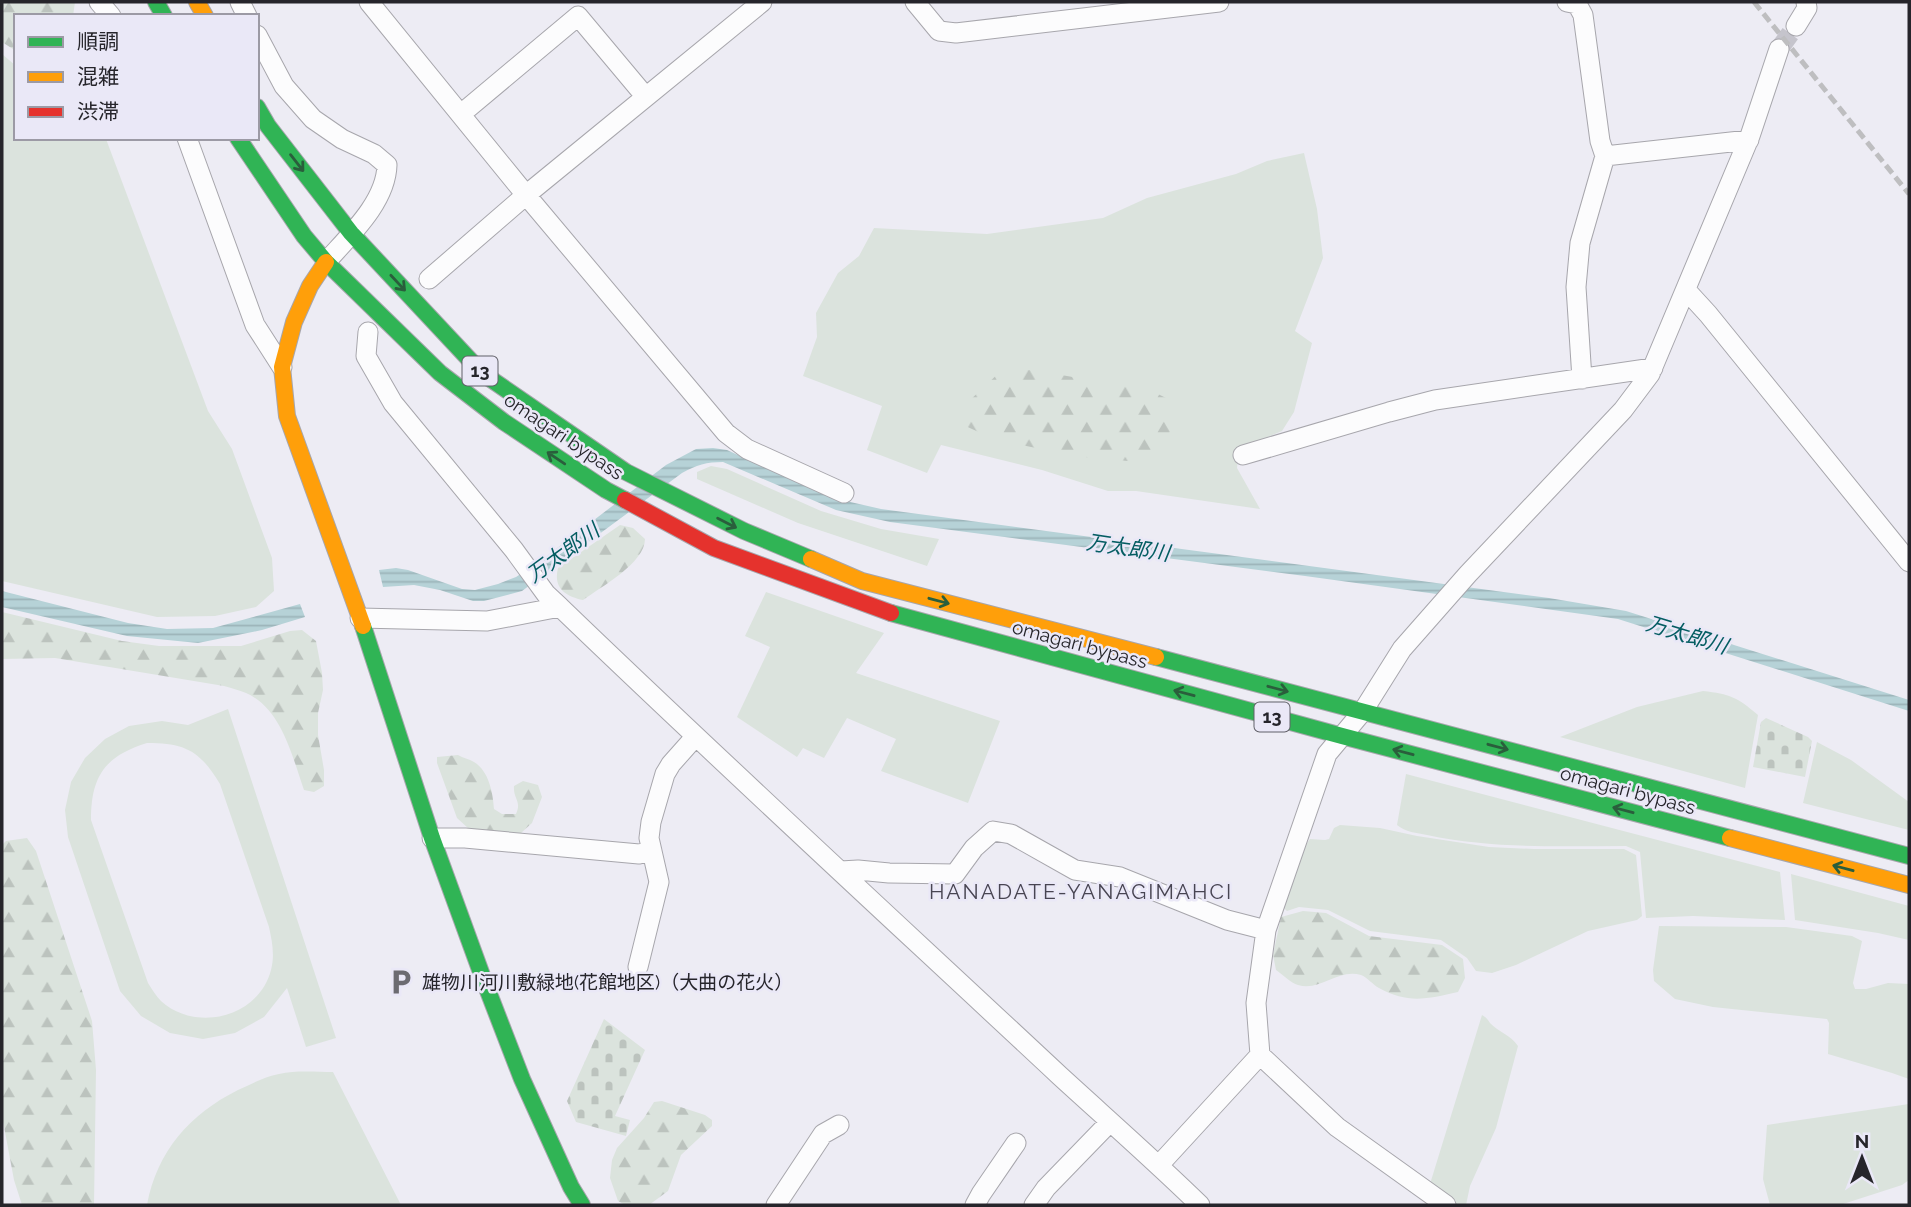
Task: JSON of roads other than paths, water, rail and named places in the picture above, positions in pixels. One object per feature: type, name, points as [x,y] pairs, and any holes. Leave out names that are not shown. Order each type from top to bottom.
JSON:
[{"type":"main road","name":"13","points":[[259,110],[268,126],[351,233]]},
{"type":"main road","name":"13","points":[[239,140],[304,236],[326,262]]},
{"type":"main road","name":"omagari bypass","points":[[351,233],[482,373],[626,472],[744,531],[862,581],[1909,856]]},
{"type":"main road","name":"omagari bypass","points":[[326,262],[440,373],[504,422],[614,495],[714,548],[906,618],[1909,886]]},
{"type":"main road","points":[[326,262],[310,286],[294,322],[282,367],[287,416],[360,618],[432,838],[522,1079],[571,1187],[582,1205]]},
{"type":"street","points":[[369,2],[526,195],[726,433],[747,449],[844,493]]},
{"type":"street","points":[[429,279],[645,96],[762,2]]},
{"type":"street","points":[[915,2],[939,31],[956,33],[1219,2]]},
{"type":"street","points":[[1567,2],[1577,4],[1583,15],[1600,141],[1605,156],[1580,243],[1576,287],[1582,379]]},
{"type":"street","points":[[1796,26],[1807,8],[1805,2]]},
{"type":"street","points":[[461,114],[578,16],[645,96]]},
{"type":"street","points":[[259,39],[284,86],[313,119],[342,139],[374,154],[387,165],[386,179],[380,195],[326,262]]},
{"type":"street","points":[[1446,1205],[1337,1127],[1260,1055],[1256,1003],[1266,930],[1327,754],[1363,711],[1402,649],[1467,575],[1623,410],[1653,368],[1749,140],[1779,48]]},
{"type":"street","points":[[188,140],[255,325],[282,367]]},
{"type":"street","points":[[1605,156],[1749,140]]},
{"type":"street","points":[[1686,290],[1909,562]]},
{"type":"street","points":[[368,332],[366,356],[393,402],[553,601],[695,737],[1200,1205]]},
{"type":"street","points":[[1243,455],[1435,400],[1653,368]]},
{"type":"street","points":[[360,618],[487,621],[553,601]]},
{"type":"street","points":[[638,967],[659,882],[649,838],[652,822],[665,774],[695,737]]},
{"type":"street","points":[[841,871],[954,874],[974,848],[993,831],[1011,834],[1075,870],[1120,877],[1227,920],[1266,930]]},
{"type":"street","points":[[432,838],[477,839],[639,853],[652,850]]},
{"type":"street","points":[[1159,1165],[1260,1055]]},
{"type":"street","points":[[1034,1205],[1046,1188],[1110,1122]]},
{"type":"street","points":[[776,1205],[823,1135],[839,1125]]},
{"type":"street","points":[[975,1205],[1016,1143]]},
{"type":"water","name":"万太郎川","points":[[696,449],[727,450],[816,491],[881,509],[1549,598],[1626,611],[1909,700],[1909,711],[1618,619],[890,522],[836,510],[723,462],[702,464],[682,473],[522,591],[484,601],[473,601],[414,585],[383,587],[379,570],[396,568],[462,589],[475,590],[516,577],[666,465]]},
{"type":"water","points":[[2,591],[128,623],[167,629],[213,628],[300,604],[305,617],[262,630],[198,643],[127,636],[2,607]]},
{"type":"tunnel","points":[[1779,49],[1796,26]]},
{"type":"railway","points":[[1754,2],[1909,194]]},
{"type":"place","name":"雄物川河川敷緑地(花館地区)（大曲の花火）","points":[[401,982]]},
{"type":"district","name":"HANADATE-YANAGIMAHCI","points":[[1081,892]]}]
